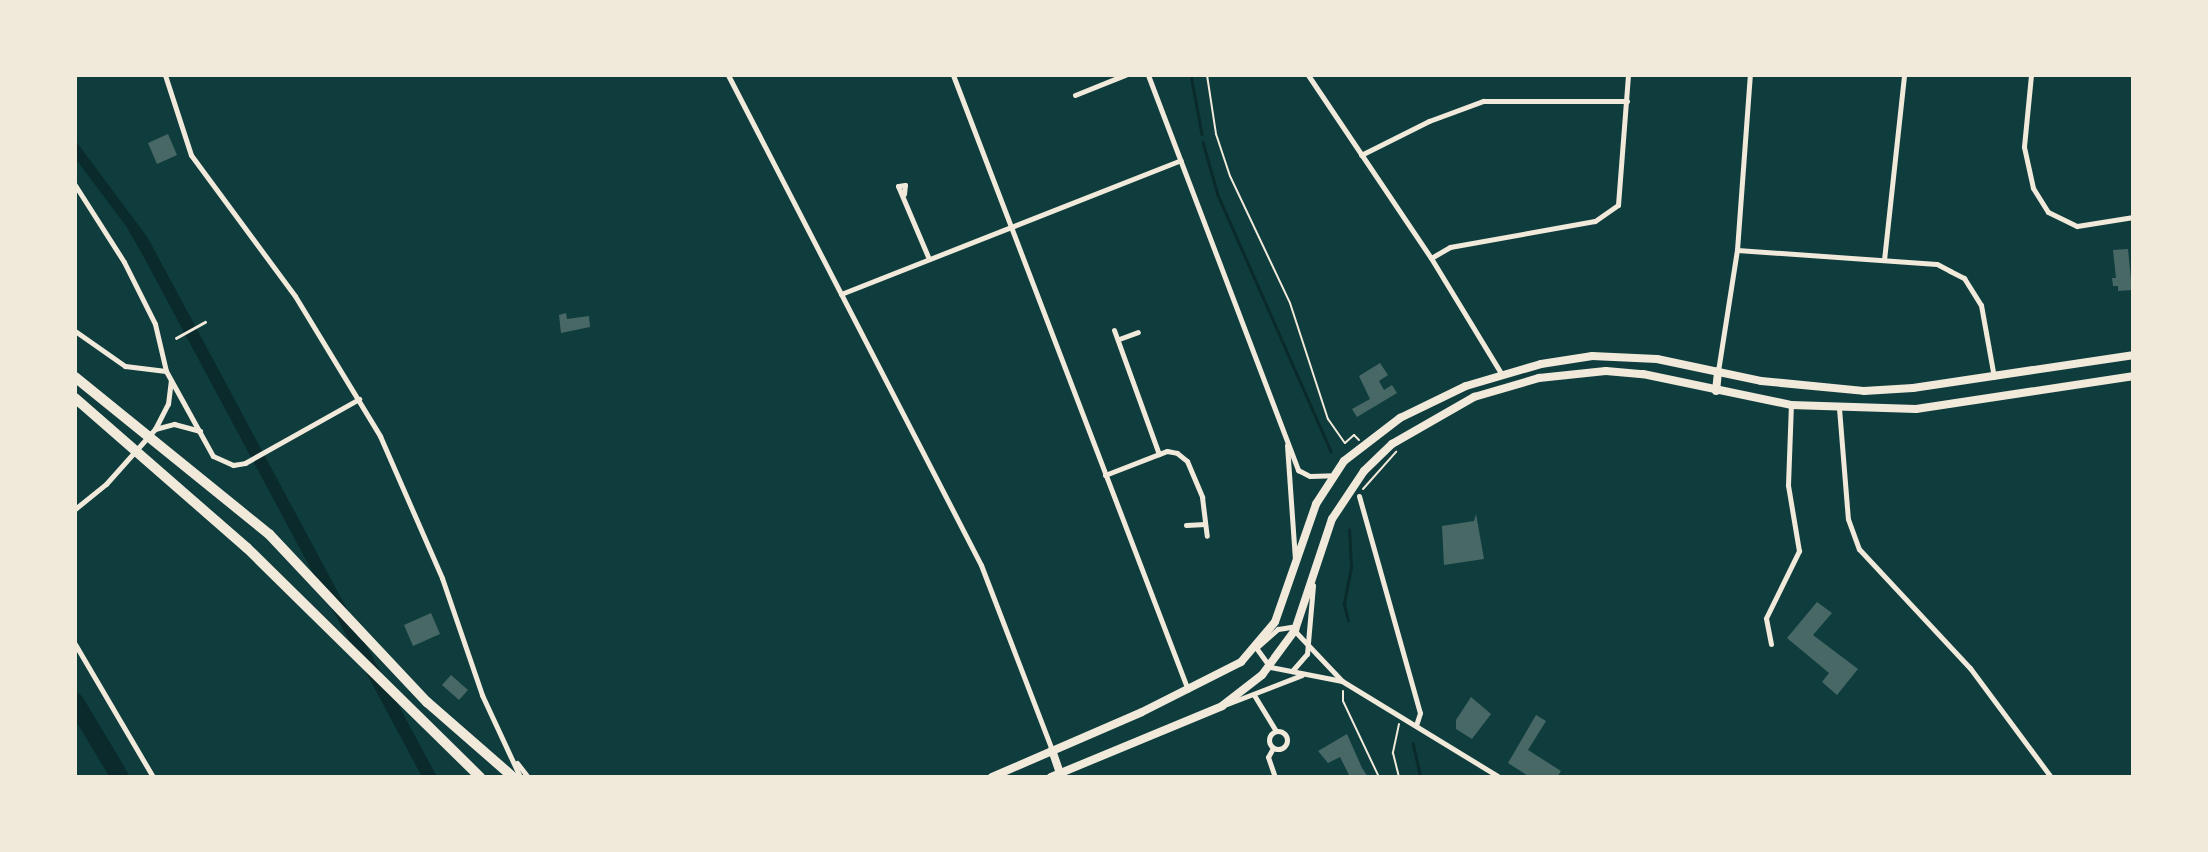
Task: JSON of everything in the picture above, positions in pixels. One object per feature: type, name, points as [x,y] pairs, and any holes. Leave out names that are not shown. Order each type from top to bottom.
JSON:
[{"type":"highway","points":[[75,377],[142,427],[269,534],[427,702],[513,777]]},
{"type":"highway","points":[[75,398],[247,548],[480,777]]},
{"type":"main road","points":[[992,777],[1224,673],[1256,648],[1283,603],[1316,504],[1334,475],[1362,444],[1430,401],[1501,373],[1592,356],[1657,359],[1836,390],[1913,388],[2133,355]]},
{"type":"main road","points":[[1716,390],[1718,370]]},
{"type":"main road","points":[[1052,750],[1057,775],[1227,704],[1270,667],[1295,630],[1314,571],[1345,497],[1392,444],[1474,397],[1539,378],[1606,371],[1791,405],[1839,408],[1954,405],[2133,376]]},
{"type":"street","points":[[164,75],[188,151],[295,296],[359,398],[410,501],[482,695],[520,777]]},
{"type":"street","points":[[729,75],[981,565],[1052,750]]},
{"type":"street","points":[[953,75],[1188,690]]},
{"type":"street","points":[[1075,95],[1125,75]]},
{"type":"street","points":[[1148,75],[1298,470],[1310,476],[1334,475]]},
{"type":"street","points":[[1308,75],[1431,258],[1501,373]]},
{"type":"street","points":[[1431,258],[1450,247],[1595,221],[1608,214],[1620,198],[1628,75]]},
{"type":"street","points":[[1718,370],[1737,250],[1750,75]]},
{"type":"street","points":[[1884,260],[1904,75]]},
{"type":"street","points":[[2031,75],[2024,147],[2033,188],[2048,212],[2077,226],[2133,217]]},
{"type":"street","points":[[1361,155],[1429,121],[1483,101],[1627,101]]},
{"type":"street","points":[[841,294],[1181,160]]},
{"type":"street","points":[[75,185],[118,251],[155,324],[166,371],[213,456],[233,465],[244,463],[359,398]]},
{"type":"street","points":[[904,194],[929,259]]},
{"type":"street","points":[[1737,250],[1937,264],[1964,278],[1981,305],[1994,377]]},
{"type":"street","points":[[1114,330],[1159,454]]},
{"type":"street","points":[[75,331],[125,366],[166,371]]},
{"type":"street","points":[[1119,339],[1138,332]]},
{"type":"street","points":[[75,509],[106,484],[155,429],[168,404],[172,380]]},
{"type":"street","points":[[1771,645],[1766,618],[1799,551],[1788,485],[1791,405]]},
{"type":"street","points":[[1839,408],[1848,519],[1859,549],[1970,668],[2050,777]]},
{"type":"street","points":[[155,429],[174,424],[200,431]]},
{"type":"street","points":[[1287,439],[1295,561]]},
{"type":"street","points":[[1105,475],[1172,451],[1187,461],[1202,497],[1206,536]]},
{"type":"street","points":[[1359,496],[1420,713],[1416,725]]},
{"type":"street","points":[[1186,525],[1205,524]]},
{"type":"street","points":[[1292,671],[1308,645],[1307,621],[1314,571]]},
{"type":"street","points":[[1343,682],[1270,667],[1256,648],[1278,629],[1295,630],[1343,682],[1499,777]]},
{"type":"street","points":[[75,645],[153,777]]},
{"type":"street","points":[[1227,704],[1302,674]]},
{"type":"street","points":[[1254,695],[1276,731],[1285,734],[1288,740],[1284,748],[1273,748]]},
{"type":"street","points":[[1275,777],[1268,762],[1273,748],[1269,741],[1276,731]]},
{"type":"street","points":[[510,755],[528,777]]},
{"type":"lane","points":[[176,338],[205,322]]},
{"type":"path","points":[[1207,75],[1216,134],[1230,176],[1290,303],[1328,419],[1345,443],[1354,435],[1362,444]]},
{"type":"path","points":[[1359,496],[1396,455],[1392,444]]},
{"type":"path","points":[[1343,682],[1343,701],[1380,777]]},
{"type":"path","points":[[1399,777],[1393,753],[1401,717]]},
{"type":"water","points":[[75,140],[148,238],[437,777],[422,777],[146,261],[126,226],[75,158]]},
{"type":"building","points":[[168,134],[177,155],[157,164],[148,143]]},
{"type":"building","points":[[2128,249],[2132,290],[2118,291],[2118,286],[2113,286],[2112,278],[2116,278],[2113,250]]},
{"type":"building","points":[[566,313],[567,319],[589,316],[590,327],[561,333],[559,315]]},
{"type":"building","points":[[1380,363],[1388,375],[1379,381],[1384,390],[1392,385],[1397,393],[1357,417],[1352,409],[1370,399],[1359,376]]},
{"type":"building","points":[[1476,514],[1484,559],[1444,565],[1442,526],[1474,521]]},
{"type":"building","points":[[1817,602],[1832,613],[1813,635],[1858,669],[1837,695],[1822,682],[1829,673],[1787,638]]},
{"type":"building","points":[[431,613],[440,634],[413,646],[404,625]]},
{"type":"building","points":[[451,675],[468,690],[459,700],[442,685]]},
{"type":"building","points":[[1471,697],[1491,714],[1472,739],[1456,729],[1456,720]]},
{"type":"building","points":[[1536,715],[1546,721],[1528,750],[1561,771],[1557,777],[1530,777],[1508,763]]},
{"type":"building","points":[[1347,734],[1368,777],[1350,777],[1340,757],[1328,763],[1318,751]]},
{"type":"waterway","points":[[1191,75],[1202,134]]},
{"type":"waterway","points":[[1203,142],[1218,195],[1331,451]]},
{"type":"waterway","points":[[1348,621],[1344,603],[1351,567],[1349,530]]},
{"type":"waterway","points":[[75,702],[120,777]]},
{"type":"waterway","points":[[1413,743],[1421,777]]}]
